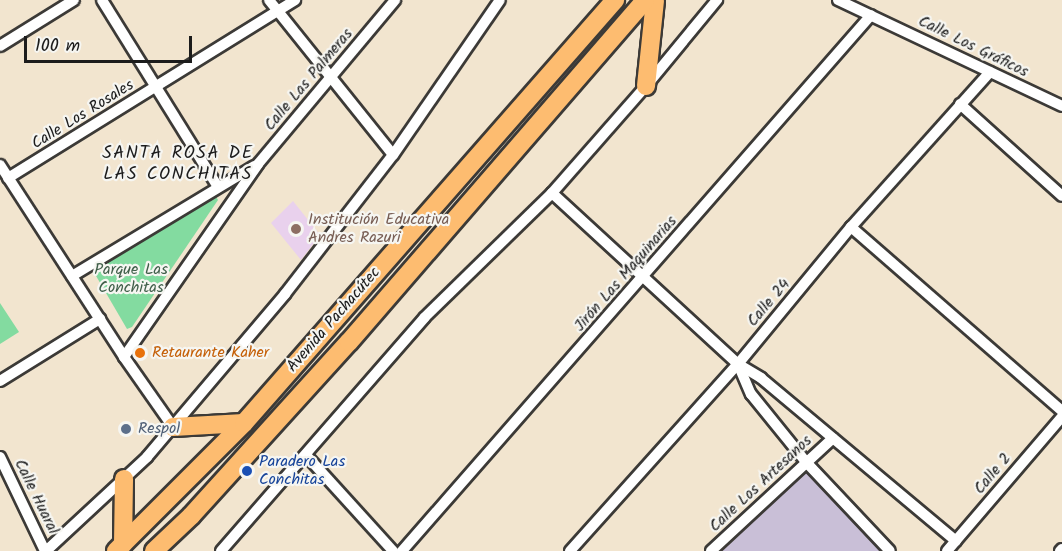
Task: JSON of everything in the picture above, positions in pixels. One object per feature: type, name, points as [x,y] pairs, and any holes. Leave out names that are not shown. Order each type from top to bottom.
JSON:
[{"type":"main road","name":"Avenida Pachacútec","points":[[120,548],[244,423],[615,0]]},
{"type":"main road","name":"Avenida Pachacútec","points":[[154,551],[191,516],[403,279],[645,0]]},
{"type":"main road","points":[[646,86],[655,0]]},
{"type":"main road","points":[[385,262],[403,279]]},
{"type":"main road","points":[[173,426],[244,423]]},
{"type":"main road","points":[[120,548],[124,479]]},
{"type":"street","points":[[0,46],[74,0]]},
{"type":"street","points":[[102,0],[218,187]]},
{"type":"street","points":[[269,0],[393,155]]},
{"type":"street","name":"Calle Los Rosales","points":[[8,178],[295,0]]},
{"type":"street","name":"Calle Las Palmeras","points":[[124,357],[258,164],[395,0]]},
{"type":"street","points":[[46,551],[124,479],[173,426],[285,294],[393,155],[500,0]]},
{"type":"street","points":[[221,551],[425,317],[552,193],[646,86],[717,0]]},
{"type":"street","name":"Calle Los Gráficos","points":[[838,0],[1062,106]]},
{"type":"street","name":"Jirón Las Maquinarias","points":[[402,551],[871,15]]},
{"type":"street","name":"Calle 24","points":[[570,551],[738,364],[851,227],[990,72]]},
{"type":"street","points":[[960,104],[1062,196]]},
{"type":"street","points":[[72,276],[258,164]]},
{"type":"street","points":[[0,165],[124,357],[173,426]]},
{"type":"street","points":[[552,193],[738,364],[760,378],[956,541]]},
{"type":"street","points":[[851,227],[1062,411]]},
{"type":"street","points":[[0,381],[100,319]]},
{"type":"street","points":[[738,364],[751,394],[806,462],[890,551]]},
{"type":"street","name":"Calle 2","points":[[947,551],[1062,417]]},
{"type":"street","name":"Calle Los Artesanos","points":[[711,551],[833,438]]},
{"type":"street","points":[[306,455],[393,551]]},
{"type":"street","name":"Calle Huaral","points":[[0,457],[46,551]]},
{"type":"shaded area","name":"Institución Educativa Andres Razuri","points":[[293,201],[320,235],[301,260],[271,223]]},
{"type":"shaded area","points":[[807,472],[880,551],[722,551]]},
{"type":"green space","name":"Parque Las Conchitas","points":[[214,193],[218,200],[132,327],[127,329],[92,269]]},
{"type":"green space","points":[[0,303],[19,332],[0,344]]},
{"type":"place","name":"Institución Educativa Andres Razuri","points":[[296,229]]},
{"type":"place","name":"Retaurante Kaher","points":[[140,353]]},
{"type":"place","name":"Respol","points":[[126,429]]},
{"type":"place","name":"Paradero Las Conchitas","points":[[247,471]]},
{"type":"district","name":"SANTA ROSA DE LAS CONCHITAS","points":[[178,165]]}]
